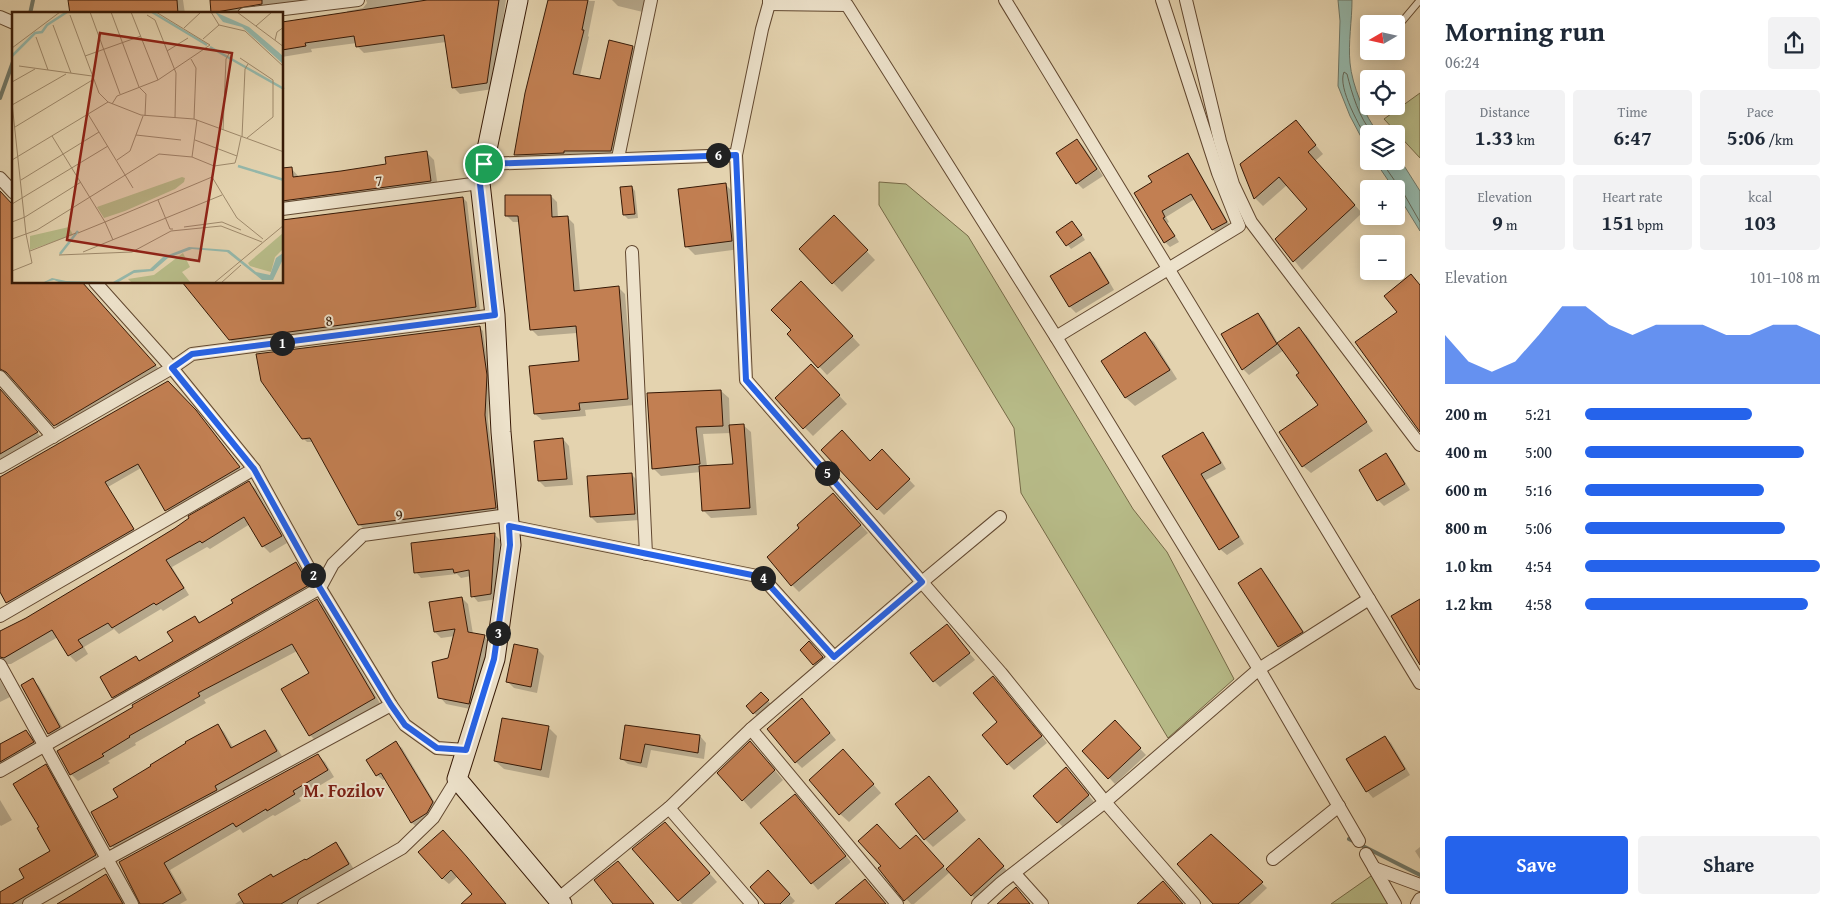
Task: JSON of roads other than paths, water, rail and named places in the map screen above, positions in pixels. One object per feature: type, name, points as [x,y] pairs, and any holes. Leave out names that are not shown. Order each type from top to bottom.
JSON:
[{"type":"street","points":[[260,12],[358,0]]},
{"type":"street","points":[[304,904],[323,899],[402,848],[433,818],[457,779],[494,659],[510,545],[501,432],[495,315],[480,184],[518,0]]},
{"type":"street","points":[[618,158],[651,0]]},
{"type":"street","points":[[1005,0],[1420,683]]},
{"type":"street","points":[[1056,337],[1238,226],[1218,173],[1162,0]]},
{"type":"street","points":[[1186,0],[1220,140],[1233,184],[1251,222],[1420,445]]},
{"type":"street","points":[[1194,904],[1105,802],[1001,673],[746,380],[736,155],[769,2],[850,2],[1260,669],[1359,841]]},
{"type":"street","points":[[0,16],[12,22]]},
{"type":"street","points":[[484,164],[736,155]]},
{"type":"street","points":[[0,178],[12,191]]},
{"type":"street","name":"7","points":[[284,209],[480,184]]},
{"type":"street","points":[[632,252],[646,554]]},
{"type":"street","points":[[97,284],[172,368],[254,469],[320,588],[405,725],[437,748],[466,750]]},
{"type":"street","name":"8","points":[[0,467],[172,368],[192,354],[495,315]]},
{"type":"street","points":[[0,377],[53,437]]},
{"type":"street","points":[[0,616],[254,469]]},
{"type":"street","points":[[457,779],[560,902],[669,808],[751,729],[922,582],[1000,518]]},
{"type":"street","name":"9","points":[[320,588],[333,564],[363,535],[509,520],[646,554],[762,577],[834,657]]},
{"type":"street","points":[[0,771],[320,588]]},
{"type":"street","points":[[978,904],[1001,883],[1015,874],[1105,802],[1260,669],[1368,599]]},
{"type":"street","points":[[0,665],[132,904]]},
{"type":"street","points":[[29,904],[107,859],[391,705]]},
{"type":"street","points":[[751,729],[897,904]]},
{"type":"street","points":[[1273,859],[1338,806]]},
{"type":"street","points":[[669,808],[752,904]]},
{"type":"street","points":[[1366,854],[1395,904]]},
{"type":"street","points":[[1374,868],[1420,885]]},
{"type":"street","points":[[1015,874],[1042,904]]},
{"type":"street","points":[[1417,904],[1420,899]]},
{"type":"lane","points":[[1405,17],[1420,0]]},
{"type":"water","points":[[1338,0],[1352,0],[1349,47],[1351,72],[1360,100],[1360,115],[1367,115],[1373,125],[1360,125],[1360,135],[1338,86],[1340,21]]},
{"type":"water","points":[[1405,167],[1420,191],[1420,231],[1405,207],[1405,180],[1388,180],[1381,170],[1405,170]]},
{"type":"waterway","points":[[30,12],[33,0]]},
{"type":"waterway","points":[[0,98],[12,65]]},
{"type":"waterway","points":[[1349,839],[1420,875]]},
{"type":"district","name":"M. Fozilov","points":[[344,790]]}]
